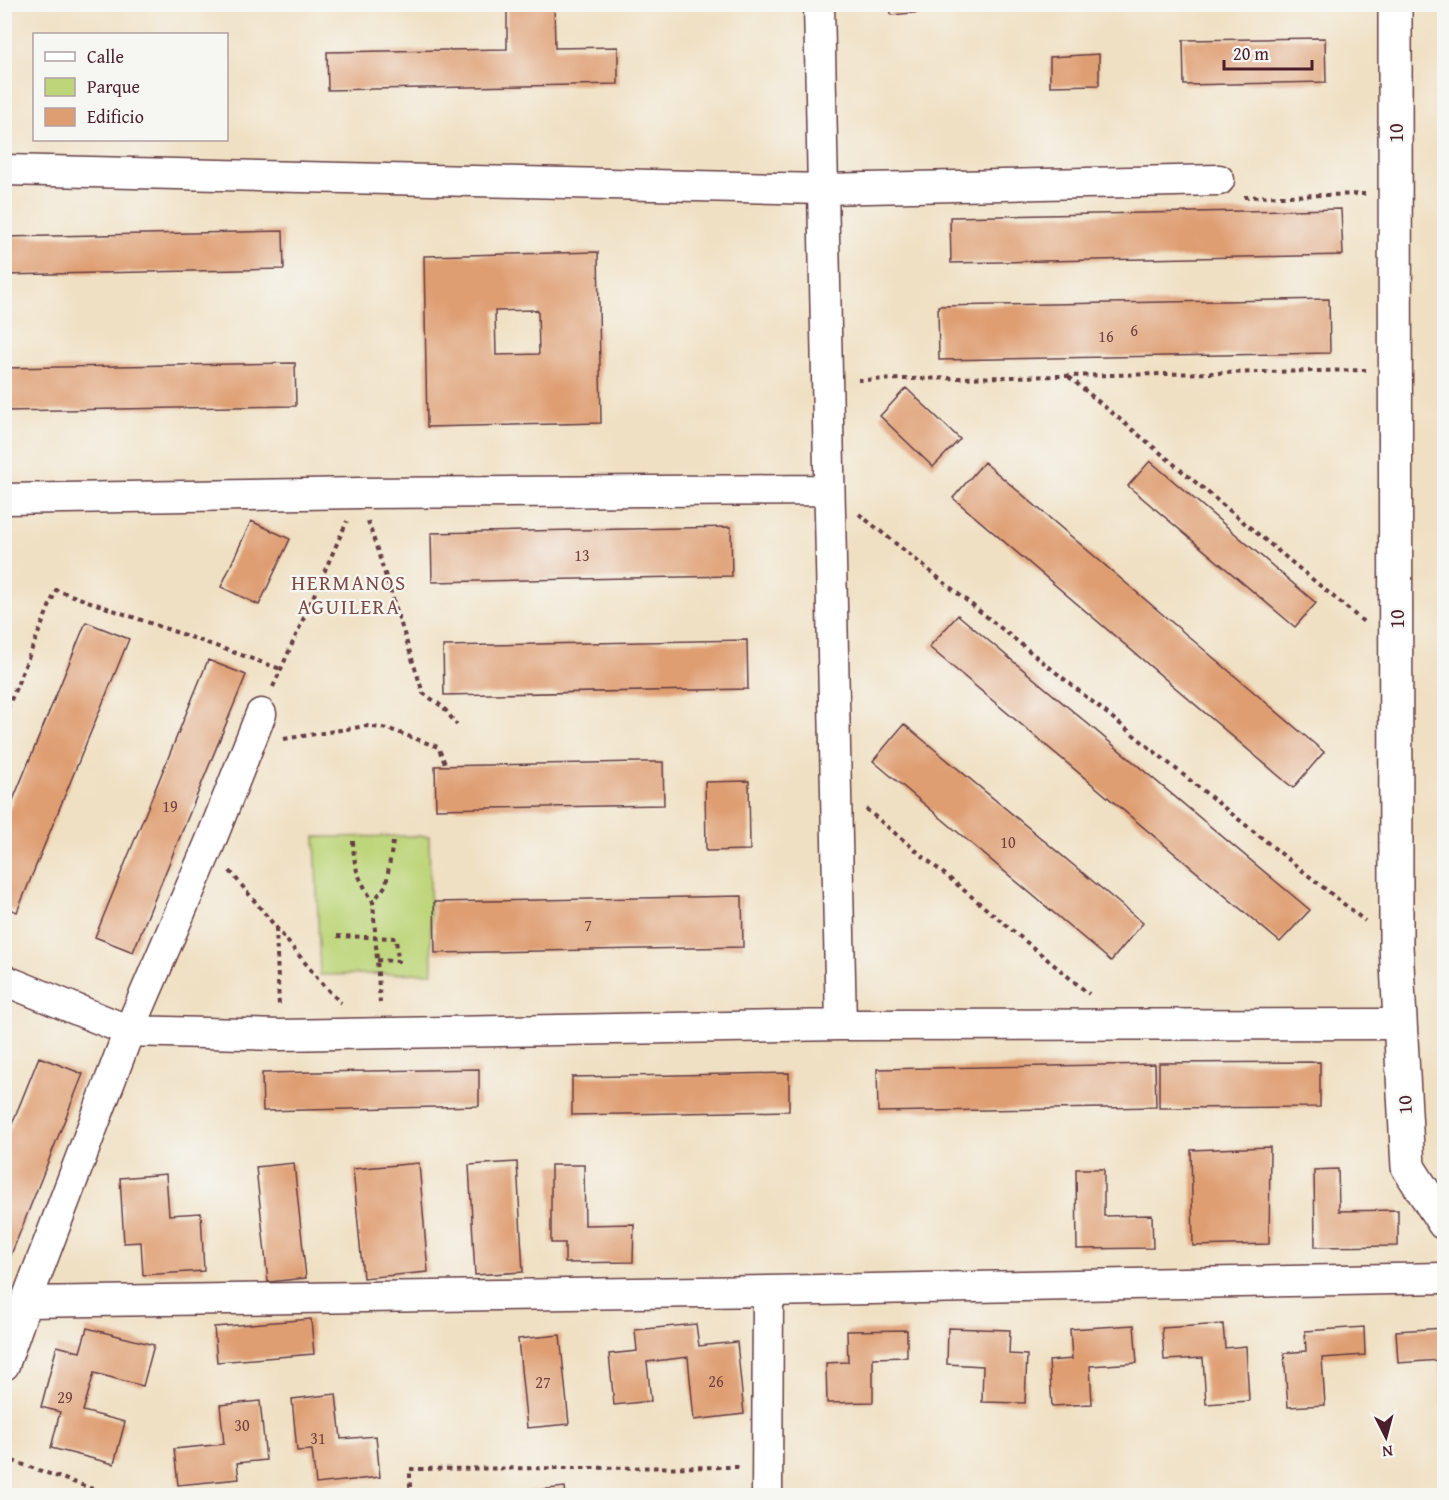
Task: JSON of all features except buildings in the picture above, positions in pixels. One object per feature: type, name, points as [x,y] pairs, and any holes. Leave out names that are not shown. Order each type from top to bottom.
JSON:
[{"type":"street","points":[[819,4],[841,1026]]},
{"type":"street","name":"10","points":[[1395,4],[1396,946],[1408,1167],[1444,1223]]},
{"type":"street","points":[[4,170],[823,189],[1219,180]]},
{"type":"street","points":[[4,499],[360,493],[829,490]]},
{"type":"street","points":[[4,1365],[129,1031],[209,845],[261,714]]},
{"type":"street","points":[[4,980],[129,1031],[280,1035],[841,1026],[1400,1024]]},
{"type":"street","points":[[26,1302],[1444,1278]]},
{"type":"street","points":[[767,1481],[768,1291]]},
{"type":"path","points":[[827,381],[1395,369]]},
{"type":"path","points":[[1067,376],[1396,649]]},
{"type":"path","points":[[829,490],[1396,946]]},
{"type":"path","points":[[261,714],[360,493]]},
{"type":"path","points":[[360,493],[423,693],[443,707],[457,725]]},
{"type":"path","points":[[4,717],[56,590],[281,669]]},
{"type":"path","points":[[248,746],[337,729],[366,726],[389,729],[438,747],[446,766]]},
{"type":"path","points":[[836,784],[1090,995]]},
{"type":"path","points":[[353,840],[357,876],[373,902],[380,1006]]},
{"type":"path","points":[[373,902],[386,885],[393,842]]},
{"type":"path","points":[[209,845],[324,986],[347,1007]]},
{"type":"path","points":[[276,927],[279,1009]]},
{"type":"path","points":[[338,936],[396,938],[398,962],[377,960]]},
{"type":"path","points":[[4,1458],[113,1496]]},
{"type":"path","points":[[410,1496],[410,1469],[767,1481]]},
{"type":"green space","points":[[429,836],[432,973],[320,975],[315,837]]},
{"type":"district","name":"HERMANOS AGUILERA","points":[[349,594]]}]
